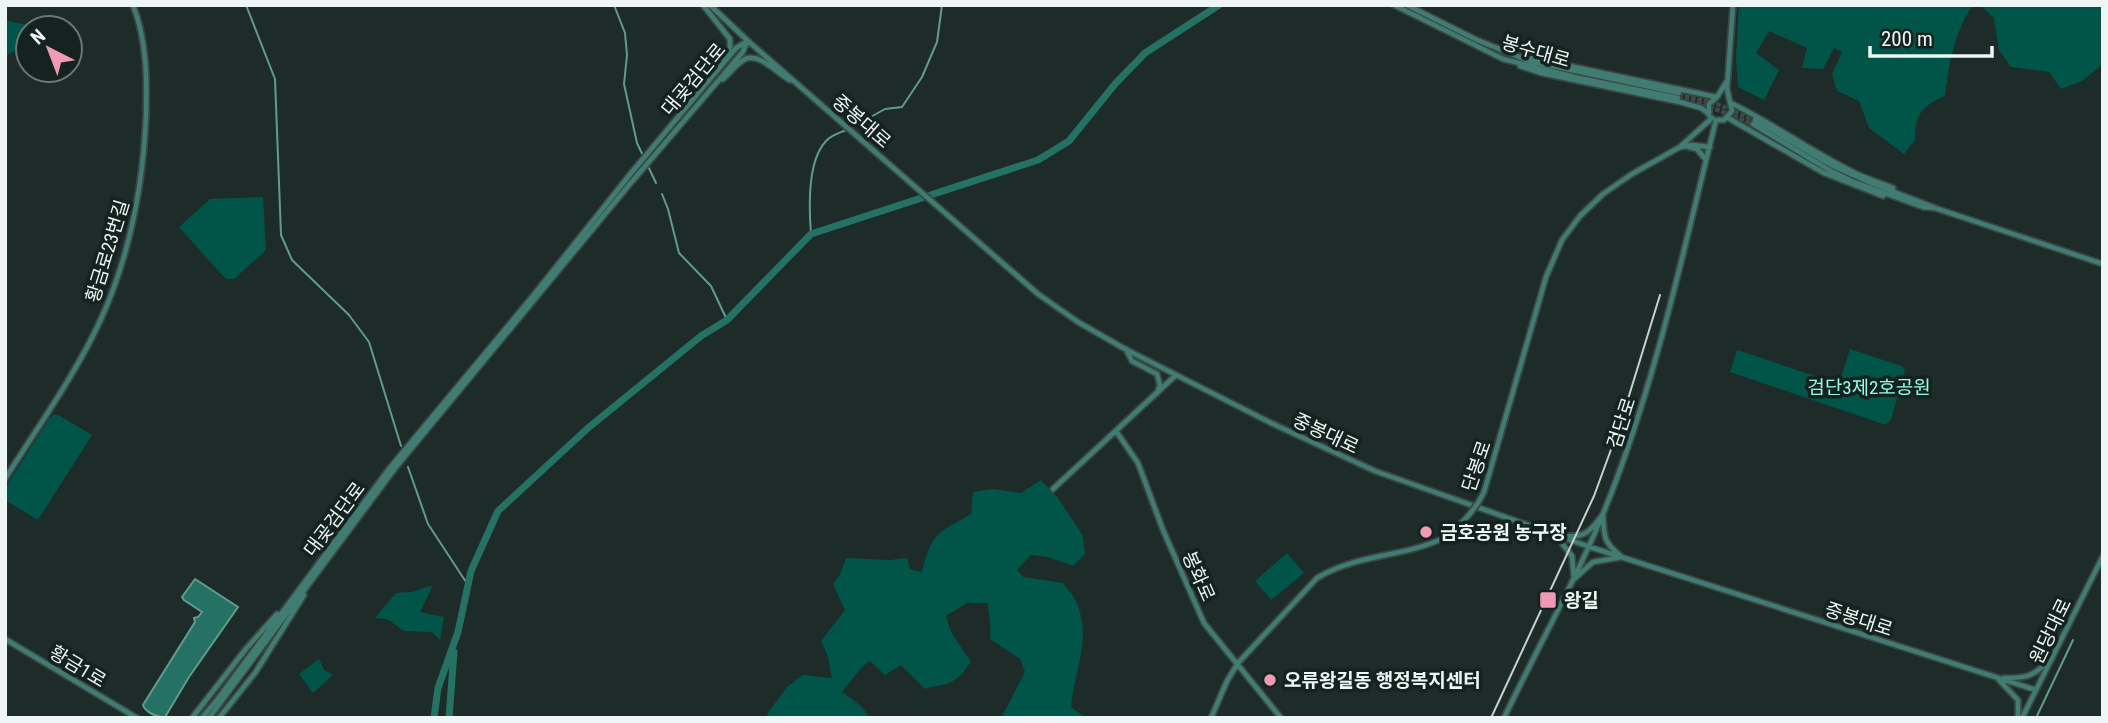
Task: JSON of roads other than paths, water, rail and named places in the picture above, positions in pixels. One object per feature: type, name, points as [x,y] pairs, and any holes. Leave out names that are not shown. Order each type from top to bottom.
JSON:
[{"type":"main road","name":"황금로23번길","points":[[5,480],[89,342],[107,305],[122,260],[137,204],[145,136],[145,61],[141,32],[133,5]]},
{"type":"main road","points":[[704,5],[731,43],[714,74]]},
{"type":"main road","name":"중봉대로","points":[[710,5],[1038,294],[1061,312],[1125,349],[1270,423],[1375,471],[1556,536],[2036,690]]},
{"type":"main road","name":"봉수대로","points":[[1394,5],[1503,59],[1541,73],[1680,95]]},
{"type":"main road","name":"봉수대로","points":[[1407,5],[1513,56],[1531,57],[1680,95]]},
{"type":"main road","points":[[1728,118],[1732,111],[1727,81],[1733,5]]},
{"type":"main road","name":"대곶검단로","points":[[209,718],[396,467],[714,74],[736,48],[748,41]]},
{"type":"main road","name":"대곶검단로","points":[[654,150],[742,53],[748,41]]},
{"type":"main road","points":[[716,83],[751,57],[795,82]]},
{"type":"main road","points":[[1713,117],[1709,104],[1727,81]]},
{"type":"main road","points":[[1680,95],[1716,97],[1729,102],[1824,173],[1869,191],[1905,198]]},
{"type":"main road","points":[[1680,95],[1713,117],[1755,123],[1858,174],[1892,187],[1905,198],[1923,207],[1938,209],[2103,264]]},
{"type":"main road","name":"단봉로","points":[[1211,718],[1238,663],[1317,578],[1329,571],[1374,557],[1418,548],[1444,538],[1464,522],[1483,492],[1546,276],[1562,240],[1580,216],[1603,194],[1624,179],[1682,147],[1713,117]]},
{"type":"main road","name":"검단로","points":[[1504,718],[1590,547],[1618,478],[1645,397],[1710,147],[1713,117]]},
{"type":"main road","points":[[1682,147],[1710,147]]},
{"type":"main road","points":[[1682,147],[1697,149],[1706,161]]},
{"type":"main road","name":"대곶검단로","points":[[202,718],[389,469],[634,175]]},
{"type":"main road","points":[[1125,349],[1132,361],[1157,374],[1160,386],[1157,393]]},
{"type":"main road","points":[[1054,489],[1176,375]]},
{"type":"main road","name":"봉화로","points":[[1116,431],[1138,463],[1167,540],[1205,623],[1281,718]]},
{"type":"main road","points":[[1556,536],[1579,537],[1588,533],[1603,514]]},
{"type":"main road","points":[[1603,514],[1605,541],[1622,557]]},
{"type":"main road","points":[[1556,536],[1572,556],[1574,579]]},
{"type":"main road","name":"원당대로","points":[[2020,718],[2103,556]]},
{"type":"main road","points":[[1574,579],[1593,562],[1622,557]]},
{"type":"main road","points":[[219,718],[255,673],[325,563]]},
{"type":"main road","points":[[192,718],[245,650],[297,592]]},
{"type":"main road","name":"황금1로","points":[[5,639],[137,718]]},
{"type":"main road","points":[[1995,677],[2029,677],[2039,671],[2054,655]]},
{"type":"main road","points":[[1995,677],[2014,693],[2018,700],[2020,718]]},
{"type":"waterway","points":[[246,5],[275,79],[281,235],[292,260],[349,315],[369,342],[401,446]]},
{"type":"waterway","points":[[614,5],[625,33],[627,55],[624,84],[637,143],[656,183]]},
{"type":"waterway","points":[[851,128],[885,109],[902,107],[922,77],[937,42],[942,5]]},
{"type":"waterway","points":[[434,718],[438,688],[458,632],[471,571],[498,511],[588,428],[701,336],[727,320],[811,234],[1038,160],[1069,141],[1115,84],[1145,53],[1219,5]]},
{"type":"waterway","points":[[811,234],[811,186],[815,160],[828,139],[846,130]]},
{"type":"waterway","points":[[662,194],[679,253],[711,286],[727,320]]},
{"type":"waterway","points":[[408,467],[428,524],[468,585]]},
{"type":"waterway","points":[[2036,718],[2073,640]]},
{"type":"waterway","points":[[449,718],[454,652]]},
{"type":"tunnel","points":[[1679,93],[1717,104],[1755,120]]},
{"type":"tunnel","points":[[1678,98],[1700,103],[1753,124]]},
{"type":"tram line","points":[[1491,718],[1594,496],[1620,425],[1660,295]]},
{"type":"place","name":"금호공원 농구장","points":[[1426,532]]},
{"type":"place","name":"왕길","points":[[1548,600]]},
{"type":"place","name":"오류왕길동 행정복지센터","points":[[1270,680]]},
{"type":"park label","name":"검단3제2호공원","points":[[1869,387]]}]
